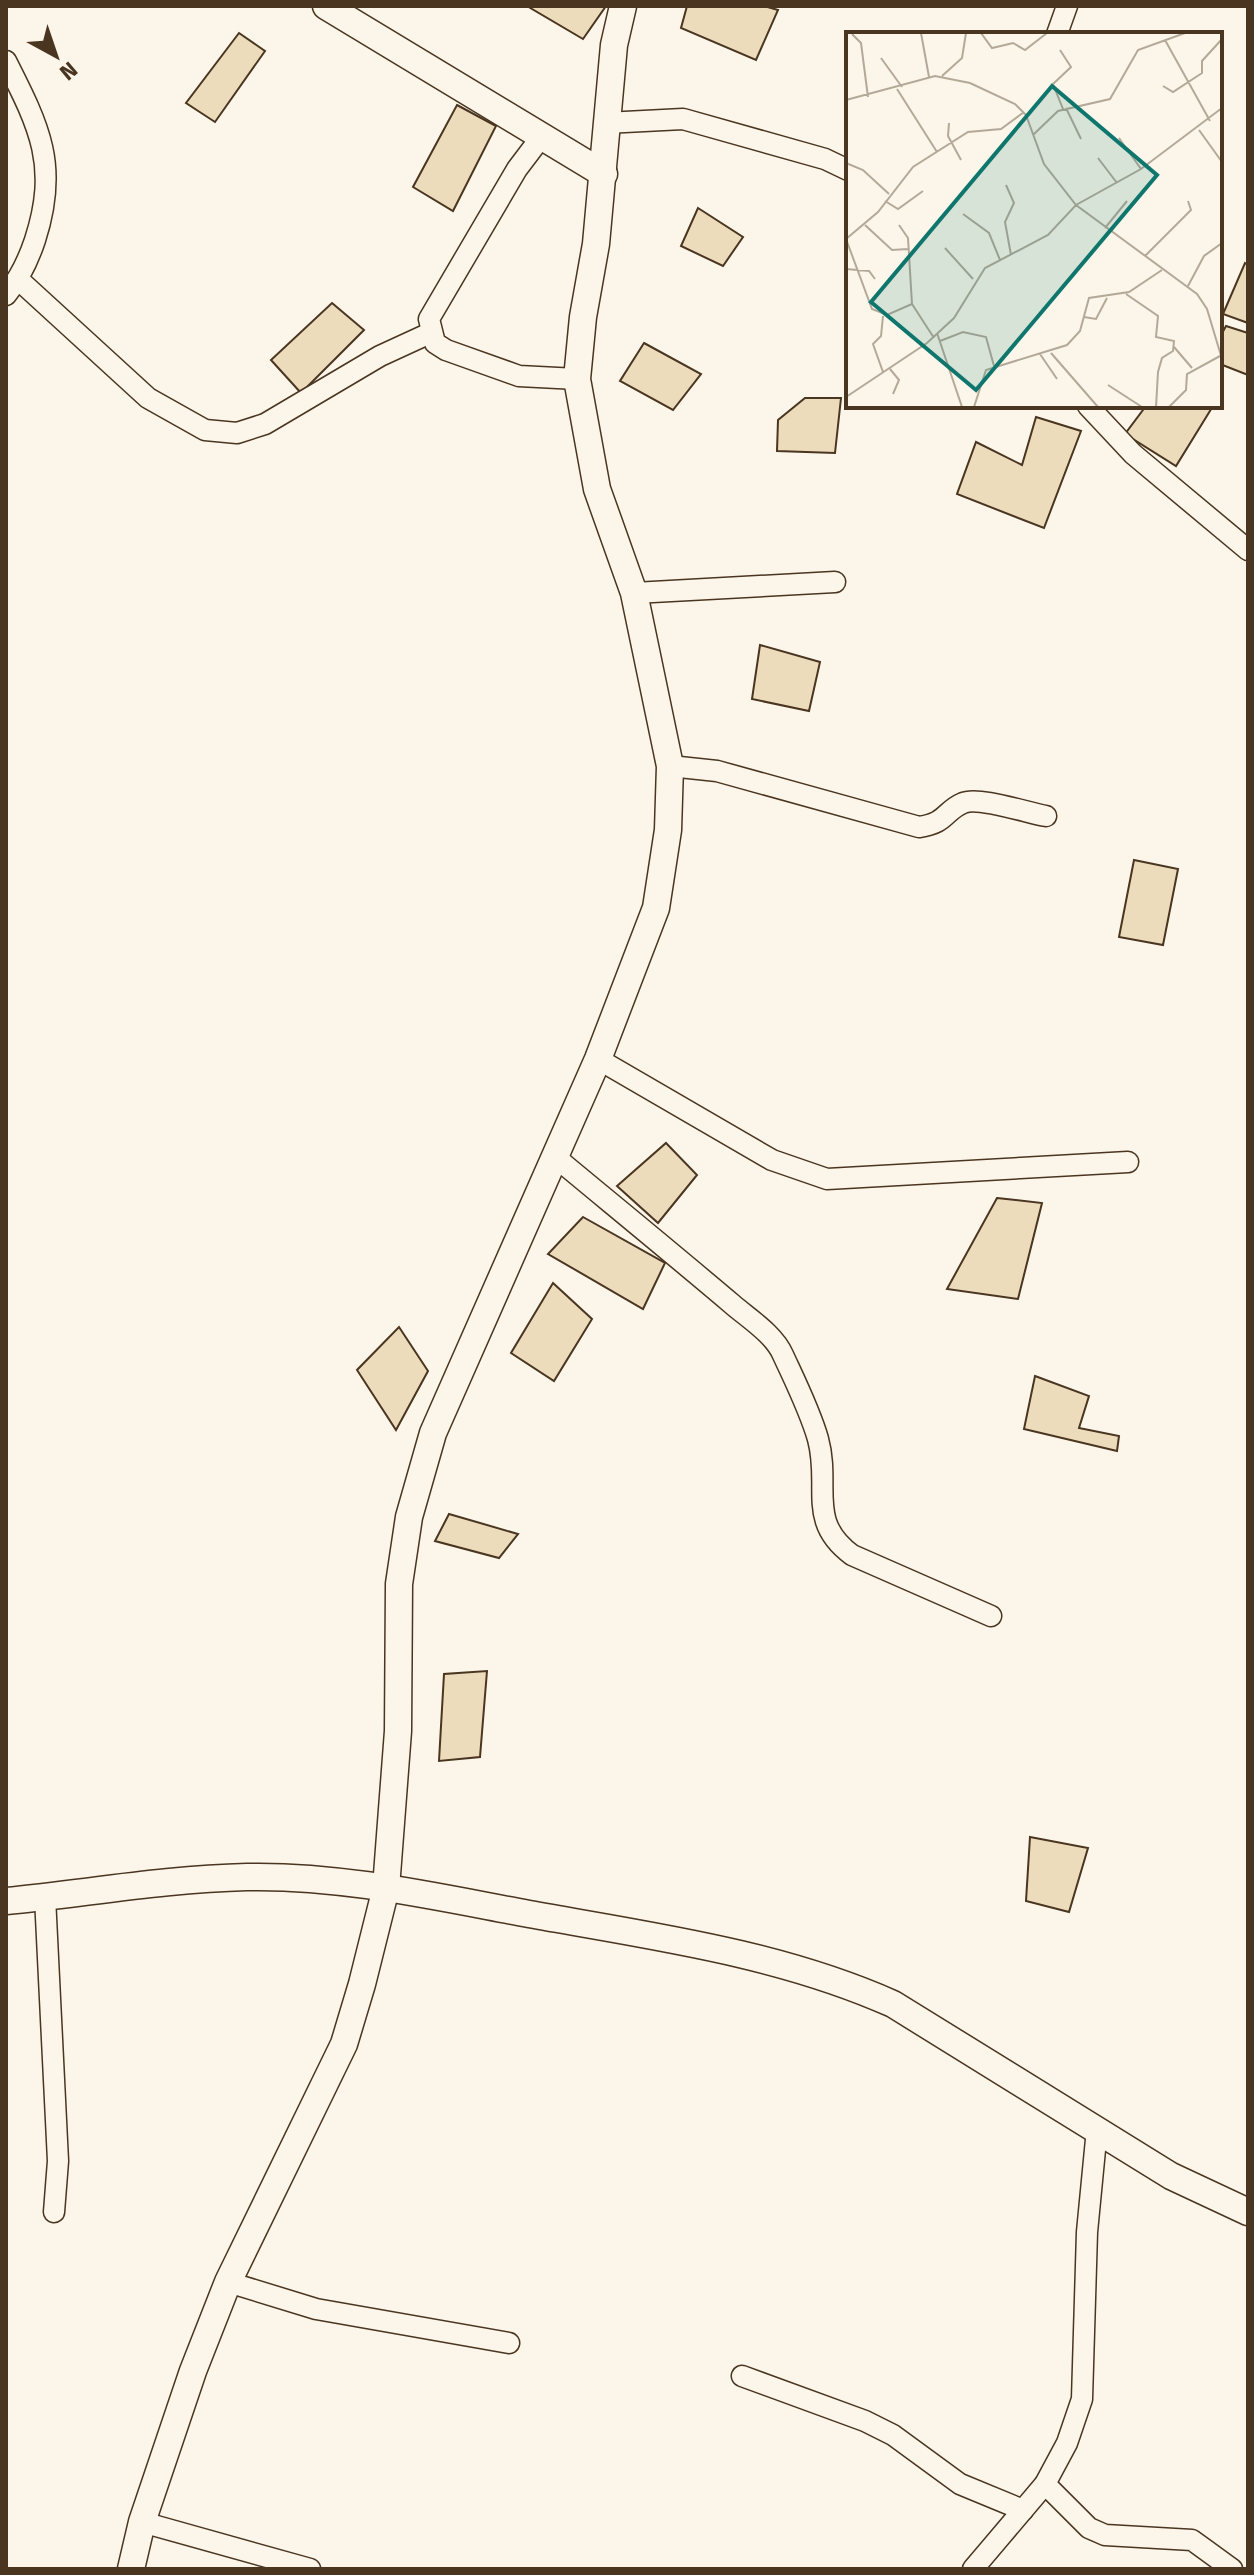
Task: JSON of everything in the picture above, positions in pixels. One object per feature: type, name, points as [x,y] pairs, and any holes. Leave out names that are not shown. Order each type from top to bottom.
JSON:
[{"type":"street","points":[[326,6],[604,174]]},
{"type":"street","points":[[131,2569],[142,2522],[193,2371],[228,2282],[344,2044],[386,1888],[398,1731],[399,1584],[409,1517],[433,1433],[598,1059],[656,908],[668,830],[670,766],[634,593],[597,489],[577,379],[604,174],[605,123],[623,6]]},
{"type":"street","points":[[1058,32],[1067,6]]},
{"type":"street","points":[[6,61],[25,98],[48,169],[46,204],[12,287],[148,398],[205,430],[237,433],[265,424],[380,356],[430,333]]},
{"type":"street","points":[[605,123],[683,119],[825,159],[846,169]]},
{"type":"street","points":[[542,136],[517,169],[429,319],[430,333],[435,343],[446,350],[519,376],[577,379]]},
{"type":"street","points":[[1090,408],[1133,454],[1248,550]]},
{"type":"street","points":[[634,593],[835,582]]},
{"type":"street","points":[[670,766],[717,771],[919,827],[935,825],[962,803],[977,801],[1046,816]]},
{"type":"street","points":[[598,1059],[772,1160],[827,1179],[1128,1162]]},
{"type":"street","points":[[554,1156],[698,1275],[783,1352],[817,1435],[823,1458],[824,1520],[833,1541],[852,1555],[991,1616]]},
{"type":"street","points":[[6,1901],[144,1882],[250,1877],[386,1888],[656,1937],[850,1985],[957,2041],[1171,2176],[1248,2212]]},
{"type":"street","points":[[45,1897],[58,2161],[54,2212]]},
{"type":"street","points":[[973,2569],[1045,2484],[1067,2443],[1082,2399],[1087,2232],[1097,2129]]},
{"type":"street","points":[[228,2282],[316,2309],[509,2343]]},
{"type":"street","points":[[742,2376],[865,2421],[893,2435],[960,2484],[1023,2510]]},
{"type":"street","points":[[1045,2484],[1089,2528],[1105,2535],[1192,2540],[1232,2569]]},
{"type":"street","points":[[142,2522],[310,2569]]},
{"type":"building","points":[[527,6],[606,6],[583,39]]},
{"type":"building","points":[[687,6],[764,6],[778,10],[756,60],[681,28]]},
{"type":"building","points":[[239,33],[265,51],[215,122],[186,103]]},
{"type":"building","points":[[457,105],[496,126],[453,211],[413,187]]},
{"type":"building","points":[[698,208],[743,237],[723,266],[681,246]]},
{"type":"building","points":[[1245,263],[1248,265],[1248,323],[1223,314]]},
{"type":"building","points":[[332,303],[364,330],[301,393],[271,360]]},
{"type":"building","points":[[1226,326],[1248,333],[1248,375],[1222,365],[1222,333]]},
{"type":"building","points":[[644,343],[701,374],[673,410],[620,381]]},
{"type":"building","points":[[805,398],[841,398],[835,453],[777,451],[778,420]]},
{"type":"building","points":[[1144,408],[1212,408],[1176,466],[1125,434]]},
{"type":"building","points":[[1036,417],[1081,431],[1044,528],[957,494],[976,442],[1022,465]]},
{"type":"building","points":[[760,645],[820,662],[809,711],[752,699]]},
{"type":"building","points":[[1134,860],[1178,869],[1163,945],[1119,937]]},
{"type":"building","points":[[666,1143],[697,1175],[658,1223],[617,1186]]},
{"type":"building","points":[[997,1198],[1042,1203],[1018,1299],[947,1289]]},
{"type":"building","points":[[583,1217],[665,1263],[643,1309],[548,1254]]},
{"type":"building","points":[[553,1283],[592,1319],[554,1381],[511,1353]]},
{"type":"building","points":[[399,1327],[428,1371],[396,1430],[357,1370]]},
{"type":"building","points":[[1035,1376],[1089,1396],[1079,1428],[1119,1436],[1117,1451],[1024,1429]]},
{"type":"building","points":[[449,1514],[518,1534],[499,1558],[435,1541]]},
{"type":"building","points":[[487,1671],[480,1757],[439,1761],[444,1674]]},
{"type":"building","points":[[1030,1837],[1088,1848],[1069,1912],[1026,1901]]}]
